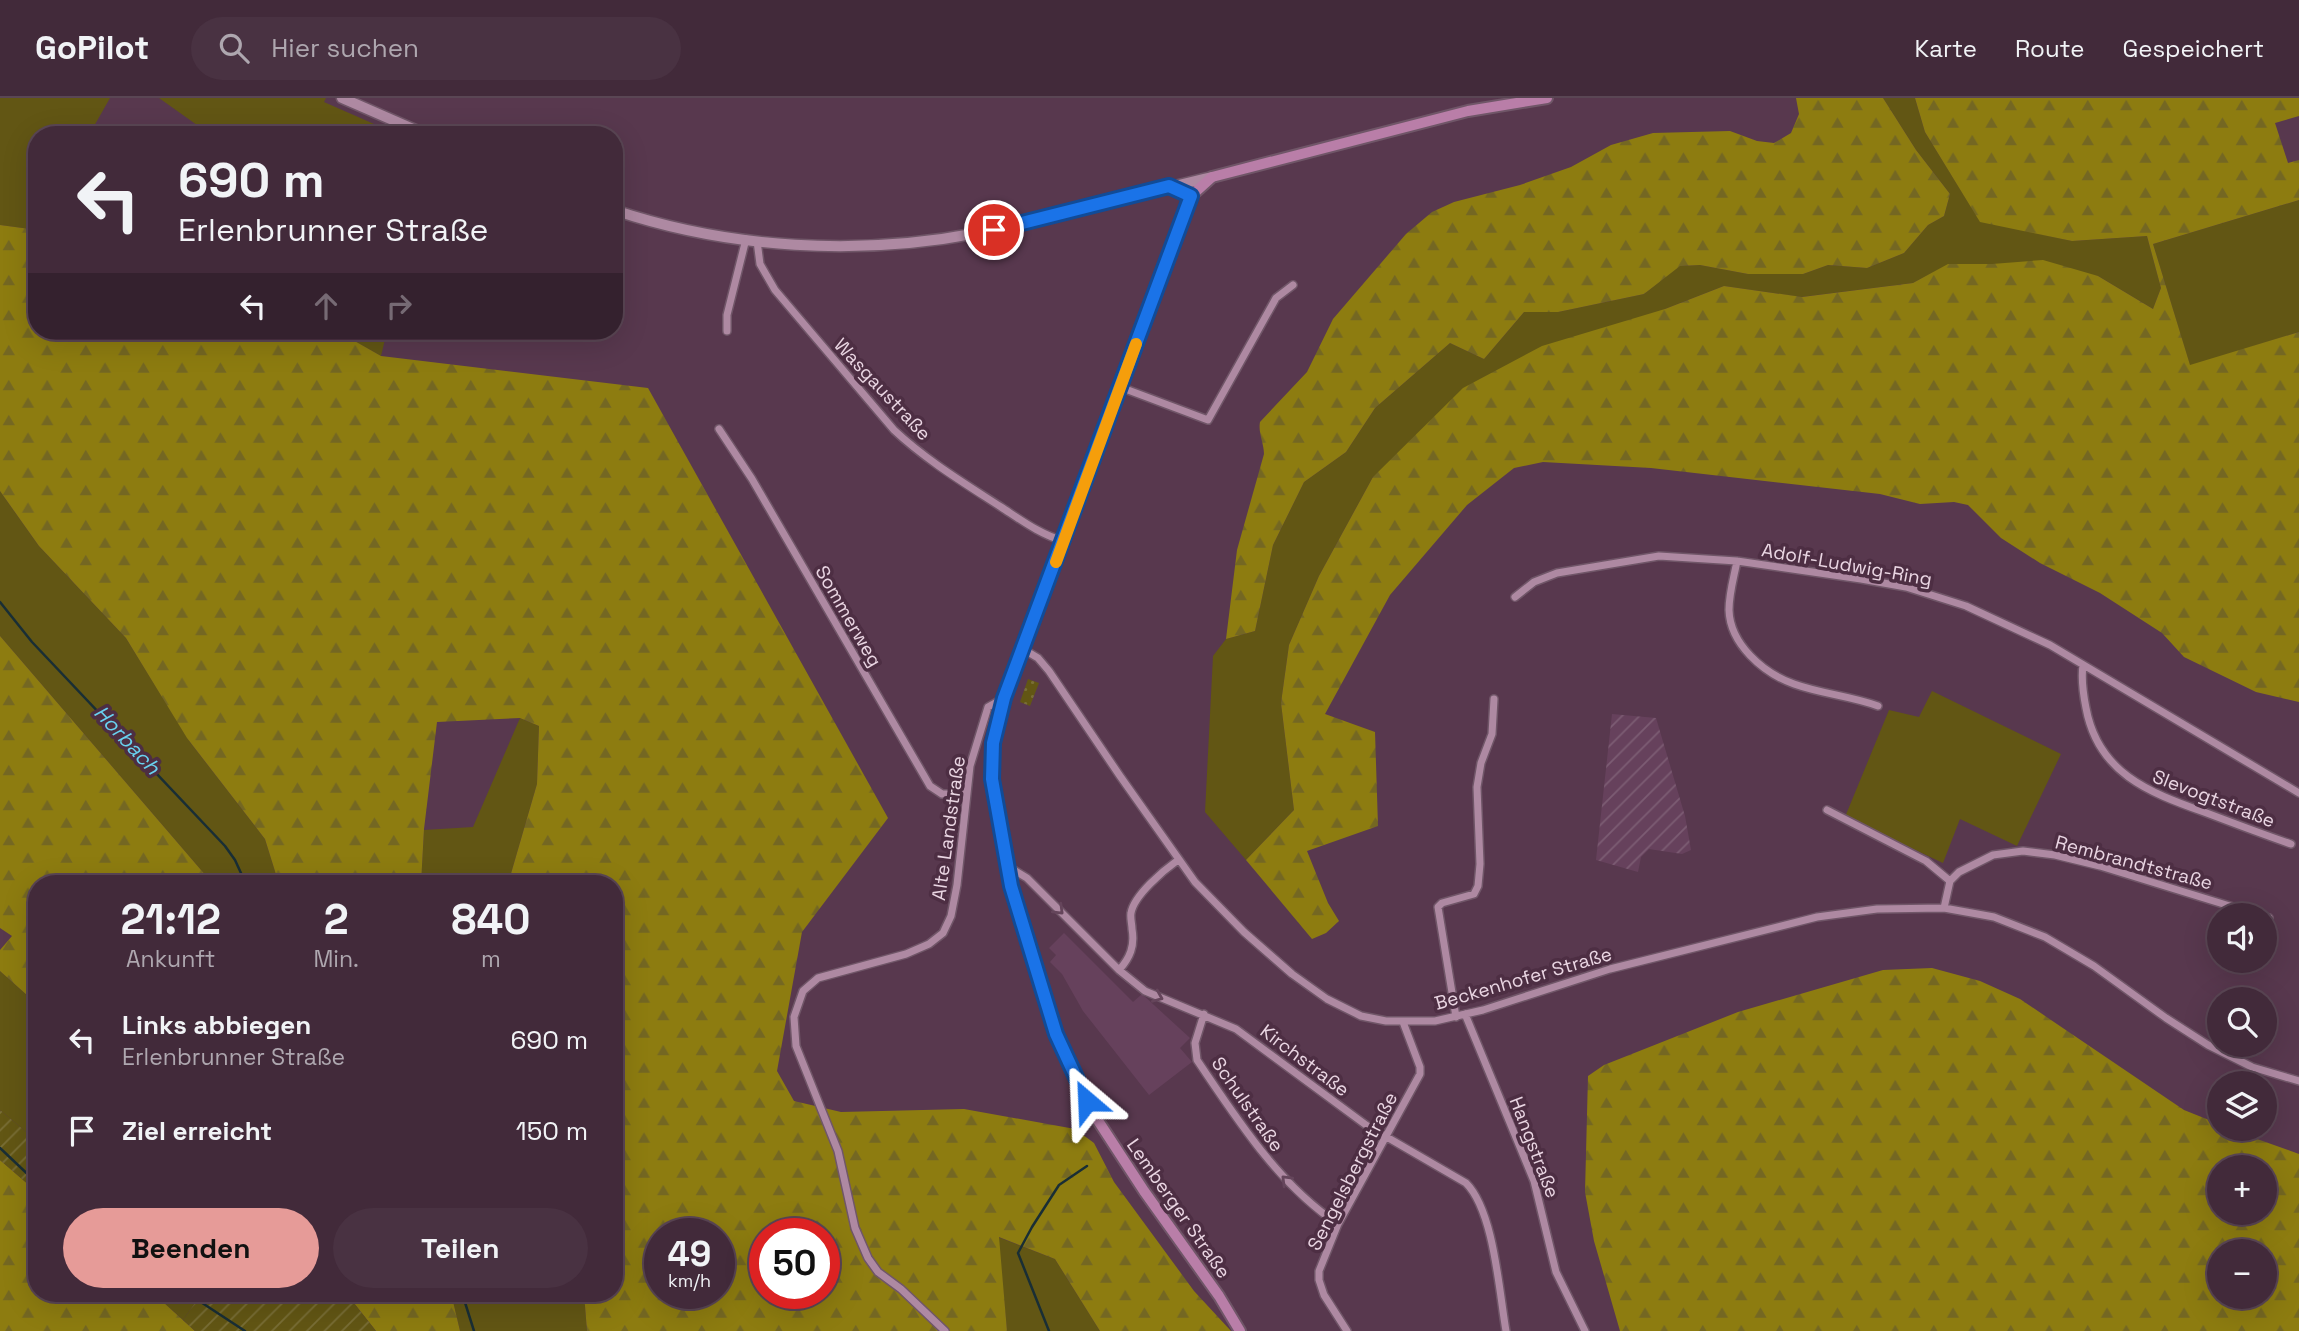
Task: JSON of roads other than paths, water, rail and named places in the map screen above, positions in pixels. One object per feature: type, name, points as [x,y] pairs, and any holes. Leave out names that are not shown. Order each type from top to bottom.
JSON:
[{"type":"main road","name":"Lemberger Straße","points":[[1240,1331],[1219,1296],[1126,1166],[1082,1091],[1056,1034],[1007,866],[992,779],[993,743],[1004,698],[1191,196],[1212,177],[1468,111],[1547,98]]},
{"type":"street","points":[[342,98],[406,126]]},
{"type":"street","points":[[623,213],[669,226],[746,240],[838,245],[936,239],[1013,226],[1212,177]]},
{"type":"street","points":[[1169,186],[1191,196]]},
{"type":"street","points":[[727,331],[727,315],[746,240]]},
{"type":"street","name":"Wasgaustraße","points":[[757,241],[760,264],[775,290],[894,430],[916,450],[964,483],[1044,534],[1064,541]]},
{"type":"street","points":[[1120,387],[1208,419],[1276,298],[1293,285]]},
{"type":"street","name":"Sommerweg","points":[[719,429],[752,479],[930,786],[942,794],[967,794]]},
{"type":"street","name":"Adolf-Ludwig-Ring","points":[[1515,597],[1525,587],[1545,576],[1623,560],[1659,556],[1737,561],[1861,579],[1938,596],[2005,623],[2083,665],[2299,793]]},
{"type":"street","points":[[1737,561],[1729,611],[1734,631],[1744,649],[1764,667],[1785,680],[1809,688],[1855,697],[1878,706]]},
{"type":"street","name":"Beckenhofer Straße","points":[[1023,649],[1038,658],[1049,671],[1195,882],[1244,932],[1307,986],[1362,1016],[1403,1022],[1435,1021],[1461,1016],[1610,969],[1817,917],[1877,909],[1944,908]]},
{"type":"street","name":"Slevogtstraße","points":[[2083,665],[2083,688],[2092,731],[2107,756],[2127,776],[2169,800],[2291,844]]},
{"type":"street","name":"Alte Landstraße","points":[[945,1331],[901,1289],[878,1272],[868,1258],[855,1228],[838,1151],[801,1063],[793,1031],[798,1000],[808,984],[830,973],[906,954],[929,944],[943,933],[951,916],[956,894],[970,766],[984,714],[992,703],[1004,698]]},
{"type":"street","name":"Hangstraße","points":[[1494,699],[1492,734],[1481,763],[1477,787],[1480,864],[1478,886],[1474,894],[1442,903],[1438,907],[1461,1016],[1534,1181],[1556,1272],[1585,1331]]},
{"type":"street","points":[[1827,810],[1926,861],[1950,881],[1944,908],[1994,918],[2045,937],[2094,965],[2198,1039],[2252,1067],[2299,1082]]},
{"type":"street","name":"Rembrandtstraße","points":[[1950,881],[1968,866],[1993,855],[2038,852],[2100,866],[2220,903]]},
{"type":"street","points":[[1119,970],[1131,950],[1133,932],[1130,916],[1133,906],[1147,887],[1178,860]]},
{"type":"street","points":[[1007,866],[1027,878],[1119,970],[1152,995],[1204,1014]]},
{"type":"street","name":"Kirchstraße","points":[[1204,1014],[1245,1035],[1384,1137],[1466,1183],[1478,1197],[1493,1251],[1506,1331]]},
{"type":"street","name":"Schulstraße","points":[[1204,1014],[1195,1043],[1197,1060],[1271,1164],[1294,1188],[1338,1224]]},
{"type":"street","name":"Sengelsbergstraße","points":[[1347,1331],[1328,1302],[1319,1280],[1322,1259],[1420,1071],[1403,1022]]},
{"type":"waterway","name":"Horbach","points":[[0,602],[32,642],[225,846],[242,875]]},
{"type":"waterway","points":[[0,1148],[28,1174]]},
{"type":"waterway","points":[[1049,1331],[1018,1253],[1059,1185],[1087,1166]]},
{"type":"waterway","points":[[201,1302],[245,1331]]},
{"type":"waterway","name":"Horbach","points":[[465,1302],[474,1331]]}]
